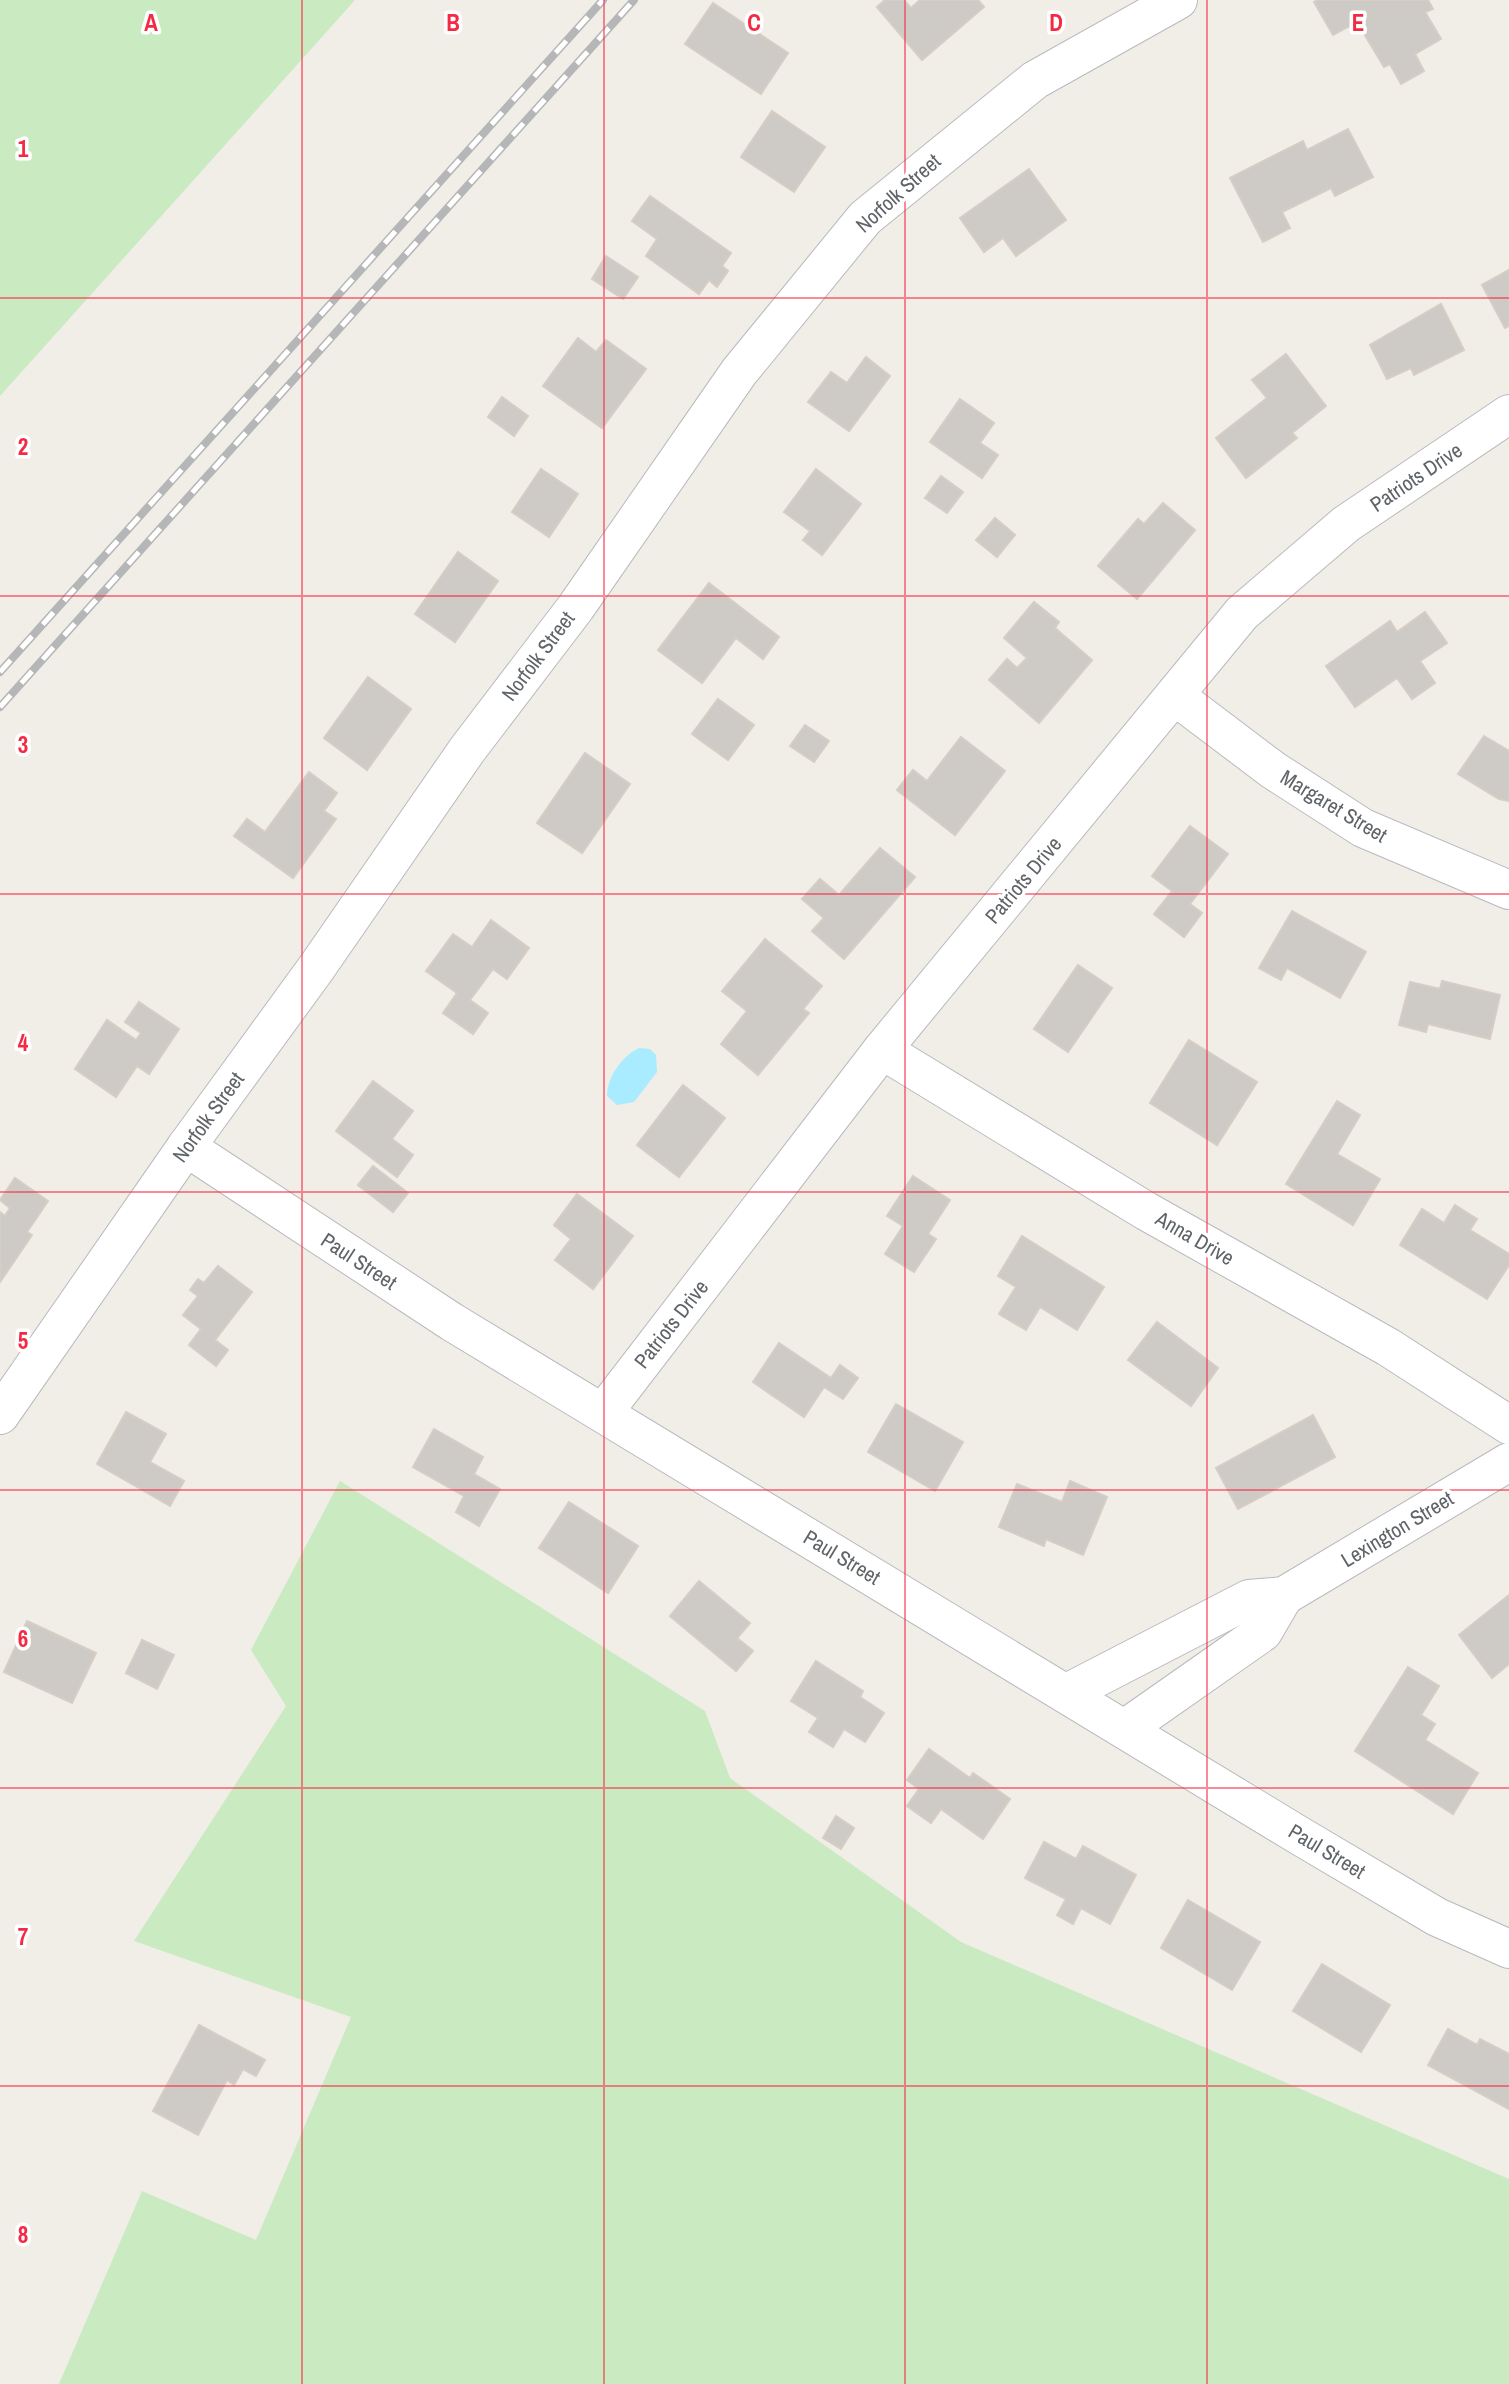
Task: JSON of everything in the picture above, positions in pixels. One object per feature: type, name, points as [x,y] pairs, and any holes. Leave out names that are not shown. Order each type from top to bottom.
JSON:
[{"type":"street","name":"Norfolk Street","points":[[0,1415],[467,750],[576,607],[739,372],[865,218],[1035,80],[1178,0]]},
{"type":"street","name":"Patriots Drive","points":[[603,1413],[882,1050],[1242,613],[1346,524],[1509,414]]},
{"type":"street","name":"Margaret Street","points":[[1175,696],[1273,770],[1363,828],[1509,890]]},
{"type":"street","name":"Anna Drive","points":[[882,1050],[1146,1210],[1388,1347],[1509,1425]]},
{"type":"street","name":"Paul Street","points":[[186,1147],[452,1322],[1437,1917],[1509,1949]]},
{"type":"street","name":"Lexington Street","points":[[1067,1693],[1249,1600],[1284,1596],[1509,1462]]},
{"type":"street","points":[[1126,1728],[1264,1632],[1284,1596]]},
{"type":"green space","points":[[0,0],[355,0],[0,396]]},
{"type":"green space","points":[[340,1481],[705,1711],[730,1778],[961,1942],[1509,2179],[1509,2384],[59,2384],[142,2191],[256,2240],[351,2017],[134,1941],[286,1706],[251,1650]]},
{"type":"water","points":[[639,1048],[650,1049],[656,1055],[657,1072],[634,1102],[617,1105],[607,1096],[610,1082],[621,1062]]},
{"type":"building","points":[[885,0],[904,0],[911,8],[920,0],[978,0],[984,7],[922,60],[877,7]]},
{"type":"building","points":[[1428,0],[1433,9],[1425,12],[1441,39],[1415,54],[1424,71],[1401,84],[1390,64],[1384,67],[1357,22],[1333,35],[1314,2]]},
{"type":"building","points":[[713,3],[788,53],[761,94],[685,44]]},
{"type":"building","points":[[772,111],[825,147],[794,192],[741,157]]},
{"type":"building","points":[[1348,129],[1373,177],[1335,196],[1331,188],[1282,212],[1290,228],[1263,242],[1230,178],[1303,141],[1307,150]]},
{"type":"building","points":[[1029,169],[1066,220],[1016,256],[1003,238],[984,252],[960,218]]},
{"type":"building","points":[[650,196],[731,253],[722,266],[728,271],[717,287],[709,280],[699,294],[646,256],[657,239],[632,221]]},
{"type":"building","points":[[606,256],[638,277],[623,299],[592,279]]},
{"type":"building","points":[[1509,270],[1509,326],[1505,328],[1482,285]]},
{"type":"building","points":[[1441,304],[1464,350],[1414,375],[1411,368],[1387,379],[1370,345]]},
{"type":"building","points":[[578,338],[596,352],[606,340],[646,369],[602,428],[543,386]]},
{"type":"building","points":[[1286,354],[1326,406],[1292,433],[1297,438],[1246,478],[1216,438],[1267,398],[1252,380]]},
{"type":"building","points":[[866,357],[890,376],[849,431],[808,402],[831,372],[847,383]]},
{"type":"building","points":[[502,397],[528,416],[514,436],[488,417]]},
{"type":"building","points":[[960,399],[994,423],[980,443],[998,455],[982,478],[930,442]]},
{"type":"building","points":[[541,469],[578,494],[549,537],[512,512]]},
{"type":"building","points":[[816,469],[861,504],[822,555],[803,540],[810,531],[784,512]]},
{"type":"building","points":[[941,476],[963,492],[947,513],[925,498]]},
{"type":"building","points":[[1163,503],[1195,530],[1137,599],[1098,566],[1138,519],[1144,524]]},
{"type":"building","points":[[995,518],[1015,535],[997,557],[976,540]]},
{"type":"building","points":[[458,552],[498,581],[455,642],[415,614]]},
{"type":"building","points":[[709,583],[779,637],[763,659],[736,638],[702,683],[658,650]]},
{"type":"building","points":[[1034,602],[1059,622],[1055,628],[1092,660],[1039,723],[989,680],[1007,659],[1017,668],[1027,658],[1004,638]]},
{"type":"building","points":[[1425,612],[1447,643],[1420,661],[1435,683],[1412,699],[1397,678],[1355,707],[1326,666],[1390,621],[1397,632]]},
{"type":"building","points":[[368,677],[411,709],[367,770],[324,738]]},
{"type":"building","points":[[718,699],[754,725],[728,760],[692,734]]},
{"type":"building","points":[[805,725],[829,741],[814,762],[790,746]]},
{"type":"building","points":[[1484,736],[1509,751],[1509,801],[1499,799],[1458,774]]},
{"type":"building","points":[[961,737],[1005,771],[955,835],[897,790],[913,770],[927,781]]},
{"type":"building","points":[[585,753],[630,784],[582,853],[537,823]]},
{"type":"building","points":[[309,772],[337,793],[324,811],[336,819],[293,878],[234,836],[247,819],[265,832]]},
{"type":"building","points":[[1190,826],[1228,854],[1190,904],[1202,913],[1184,937],[1154,914],[1172,891],[1152,876]]},
{"type":"building","points":[[880,848],[915,877],[844,959],[812,931],[824,918],[802,899],[820,879],[839,895]]},
{"type":"building","points":[[1292,911],[1366,952],[1340,998],[1287,968],[1281,980],[1259,968]]},
{"type":"building","points":[[491,920],[529,948],[507,979],[493,969],[470,1000],[488,1013],[473,1034],[443,1013],[457,993],[426,971],[453,934],[472,947]]},
{"type":"building","points":[[765,939],[822,986],[803,1009],[809,1013],[758,1075],[721,1044],[747,1011],[722,991]]},
{"type":"building","points":[[1078,965],[1112,988],[1068,1052],[1034,1029]]},
{"type":"building","points":[[1442,981],[1500,995],[1490,1039],[1428,1024],[1426,1032],[1399,1025],[1410,982],[1440,989]]},
{"type":"building","points":[[139,1002],[179,1029],[149,1074],[137,1066],[116,1097],[75,1069],[107,1020],[136,1040],[141,1033],[125,1022]]},
{"type":"building","points":[[1189,1040],[1257,1082],[1217,1145],[1150,1103]]},
{"type":"building","points":[[373,1081],[413,1111],[392,1139],[413,1155],[397,1177],[336,1131]]},
{"type":"building","points":[[683,1085],[725,1118],[679,1177],[637,1145]]},
{"type":"building","points":[[1337,1101],[1360,1115],[1337,1154],[1380,1179],[1353,1225],[1286,1184]]},
{"type":"building","points":[[373,1166],[408,1193],[393,1212],[358,1185]]},
{"type":"building","points":[[913,1176],[950,1200],[928,1234],[936,1239],[914,1272],[885,1254],[903,1226],[887,1216]]},
{"type":"building","points":[[15,1178],[48,1201],[27,1232],[32,1235],[0,1282],[0,1212],[5,1216],[10,1208],[0,1200]]},
{"type":"building","points":[[577,1194],[633,1236],[593,1289],[555,1260],[571,1239],[554,1225]]},
{"type":"building","points":[[1455,1205],[1477,1219],[1470,1230],[1509,1254],[1509,1265],[1487,1299],[1400,1245],[1422,1209],[1444,1223]]},
{"type":"building","points":[[1022,1236],[1104,1287],[1077,1330],[1040,1307],[1026,1330],[999,1314],[1016,1287],[998,1276]]},
{"type":"building","points":[[218,1266],[252,1292],[215,1340],[228,1350],[216,1366],[189,1345],[201,1329],[183,1315],[198,1296],[190,1290],[198,1279],[204,1283]]},
{"type":"building","points":[[1157,1322],[1218,1368],[1191,1406],[1128,1360]]},
{"type":"building","points":[[779,1343],[831,1378],[840,1365],[858,1378],[843,1399],[824,1387],[804,1417],[753,1382]]},
{"type":"building","points":[[896,1404],[963,1442],[935,1491],[868,1452]]},
{"type":"building","points":[[126,1412],[166,1434],[150,1462],[184,1481],[170,1506],[97,1464]]},
{"type":"building","points":[[1313,1415],[1335,1457],[1238,1509],[1216,1468]]},
{"type":"building","points":[[434,1429],[483,1457],[474,1474],[500,1489],[479,1526],[456,1512],[464,1496],[413,1467]]},
{"type":"building","points":[[1070,1481],[1107,1497],[1083,1555],[1046,1539],[1044,1546],[999,1527],[1017,1484],[1062,1502]]},
{"type":"building","points":[[569,1502],[638,1546],[608,1593],[539,1548]]},
{"type":"building","points":[[699,1581],[750,1623],[737,1638],[753,1651],[736,1671],[670,1616]]},
{"type":"building","points":[[1509,1595],[1509,1664],[1492,1678],[1459,1635]]},
{"type":"building","points":[[27,1621],[96,1653],[72,1703],[4,1672]]},
{"type":"building","points":[[142,1640],[174,1655],[157,1689],[126,1673]]},
{"type":"building","points":[[816,1661],[863,1691],[860,1697],[884,1713],[865,1742],[844,1729],[833,1747],[809,1732],[818,1718],[791,1701]]},
{"type":"building","points":[[1408,1667],[1439,1686],[1421,1715],[1435,1724],[1425,1740],[1478,1773],[1453,1814],[1355,1751]]},
{"type":"building","points":[[929,1749],[970,1778],[973,1773],[1010,1799],[983,1839],[941,1809],[931,1823],[907,1806],[919,1789],[907,1780]]},
{"type":"building","points":[[836,1816],[854,1828],[841,1849],[823,1838]]},
{"type":"building","points":[[1044,1842],[1076,1859],[1083,1846],[1136,1875],[1110,1924],[1081,1908],[1073,1924],[1057,1915],[1066,1899],[1025,1878]]},
{"type":"building","points":[[1188,1900],[1260,1942],[1232,1990],[1161,1948]]},
{"type":"building","points":[[1322,1964],[1390,2005],[1361,2052],[1293,2011]]},
{"type":"building","points":[[199,2025],[265,2060],[256,2076],[243,2069],[234,2085],[227,2080],[198,2135],[153,2111]]},
{"type":"building","points":[[1448,2029],[1477,2045],[1480,2039],[1509,2054],[1509,2109],[1428,2065]]},
{"type":"railway","points":[[0,672],[603,0]]},
{"type":"railway","points":[[0,707],[634,0]]}]
